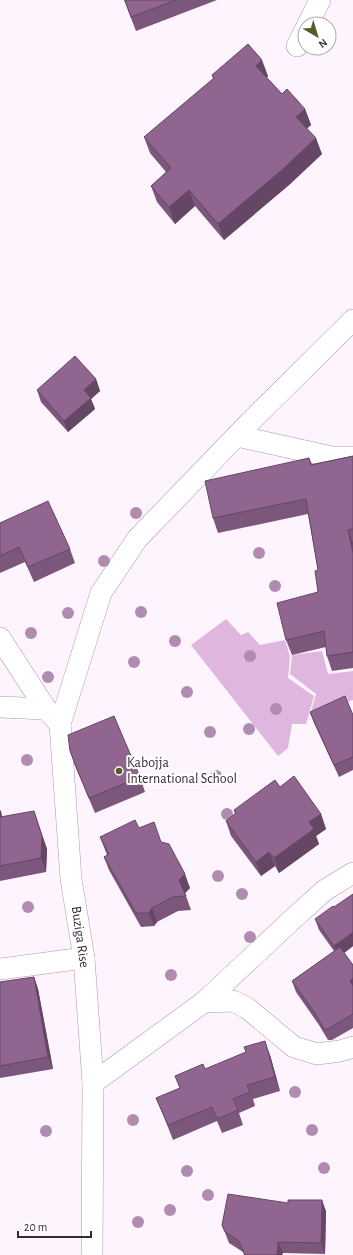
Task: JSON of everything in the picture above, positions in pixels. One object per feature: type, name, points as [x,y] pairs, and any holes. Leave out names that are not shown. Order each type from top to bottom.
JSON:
[{"type":"street","points":[[312,16],[320,0]]},
{"type":"street","points":[[0,707],[53,717],[101,593],[137,539],[353,320]]},
{"type":"street","points":[[237,436],[332,457],[353,457]]},
{"type":"street","name":"Buziga Rise","points":[[0,638],[53,717],[71,879],[84,958],[93,1083],[92,1255]]},
{"type":"street","points":[[93,1083],[204,1002],[325,890],[353,872]]},
{"type":"street","points":[[0,969],[84,958]]},
{"type":"street","points":[[204,1002],[233,1001],[247,1008],[294,1047],[317,1054],[340,1051],[353,1047]]},
{"type":"shaded area","points":[[226,619],[241,635],[248,632],[260,645],[285,640],[290,657],[288,678],[314,696],[306,724],[292,724],[288,748],[278,756],[191,645]]},
{"type":"shaded area","points":[[322,651],[328,674],[353,671],[353,700],[310,715],[316,694],[290,674],[292,655]]},
{"type":"building","points":[[125,0],[176,0],[131,17]]},
{"type":"building","points":[[248,44],[262,60],[256,66],[282,94],[287,89],[305,109],[296,117],[316,138],[283,169],[218,224],[189,190],[169,207],[151,186],[171,168],[144,137],[214,78],[212,75]]},
{"type":"building","points":[[75,356],[96,379],[84,390],[91,398],[64,421],[37,390]]},
{"type":"building","points":[[353,456],[353,529],[348,530],[353,553],[353,652],[327,656],[324,631],[286,640],[277,603],[318,592],[315,571],[318,570],[306,499],[213,518],[205,481],[309,458],[311,465]]},
{"type":"building","points":[[48,501],[70,549],[28,567],[19,547],[0,556],[0,523]]},
{"type":"building","points":[[345,696],[353,715],[353,757],[334,765],[310,712]]},
{"type":"building","points":[[114,716],[140,777],[89,798],[70,751],[68,735]]},
{"type":"building","points":[[294,776],[321,814],[309,822],[314,829],[274,858],[269,852],[256,862],[226,821],[236,813],[234,810],[275,780],[280,787]]},
{"type":"building","points":[[34,811],[42,836],[41,858],[0,866],[0,817]]},
{"type":"building","points":[[135,820],[139,828],[154,822],[161,842],[169,844],[185,874],[179,880],[186,896],[173,897],[152,908],[149,913],[136,913],[104,857],[109,854],[100,837]]},
{"type":"building","points":[[353,894],[353,932],[334,946],[315,919]]},
{"type":"building","points":[[340,947],[353,965],[353,978],[350,981],[353,986],[353,1014],[328,1029],[324,1029],[315,1013],[292,981]]},
{"type":"building","points":[[34,977],[48,1057],[0,1066],[0,982]]},
{"type":"building","points":[[265,1041],[275,1077],[247,1085],[250,1092],[233,1099],[238,1110],[217,1119],[212,1107],[168,1125],[156,1098],[180,1088],[175,1076],[203,1064],[205,1069],[246,1052],[244,1047]]},
{"type":"building","points":[[228,1194],[288,1203],[288,1200],[322,1200],[321,1243],[278,1242],[277,1255],[245,1255],[239,1241],[225,1232],[222,1225]]},
{"type":"place","name":"Kabojja International School","points":[[119,771]]}]
